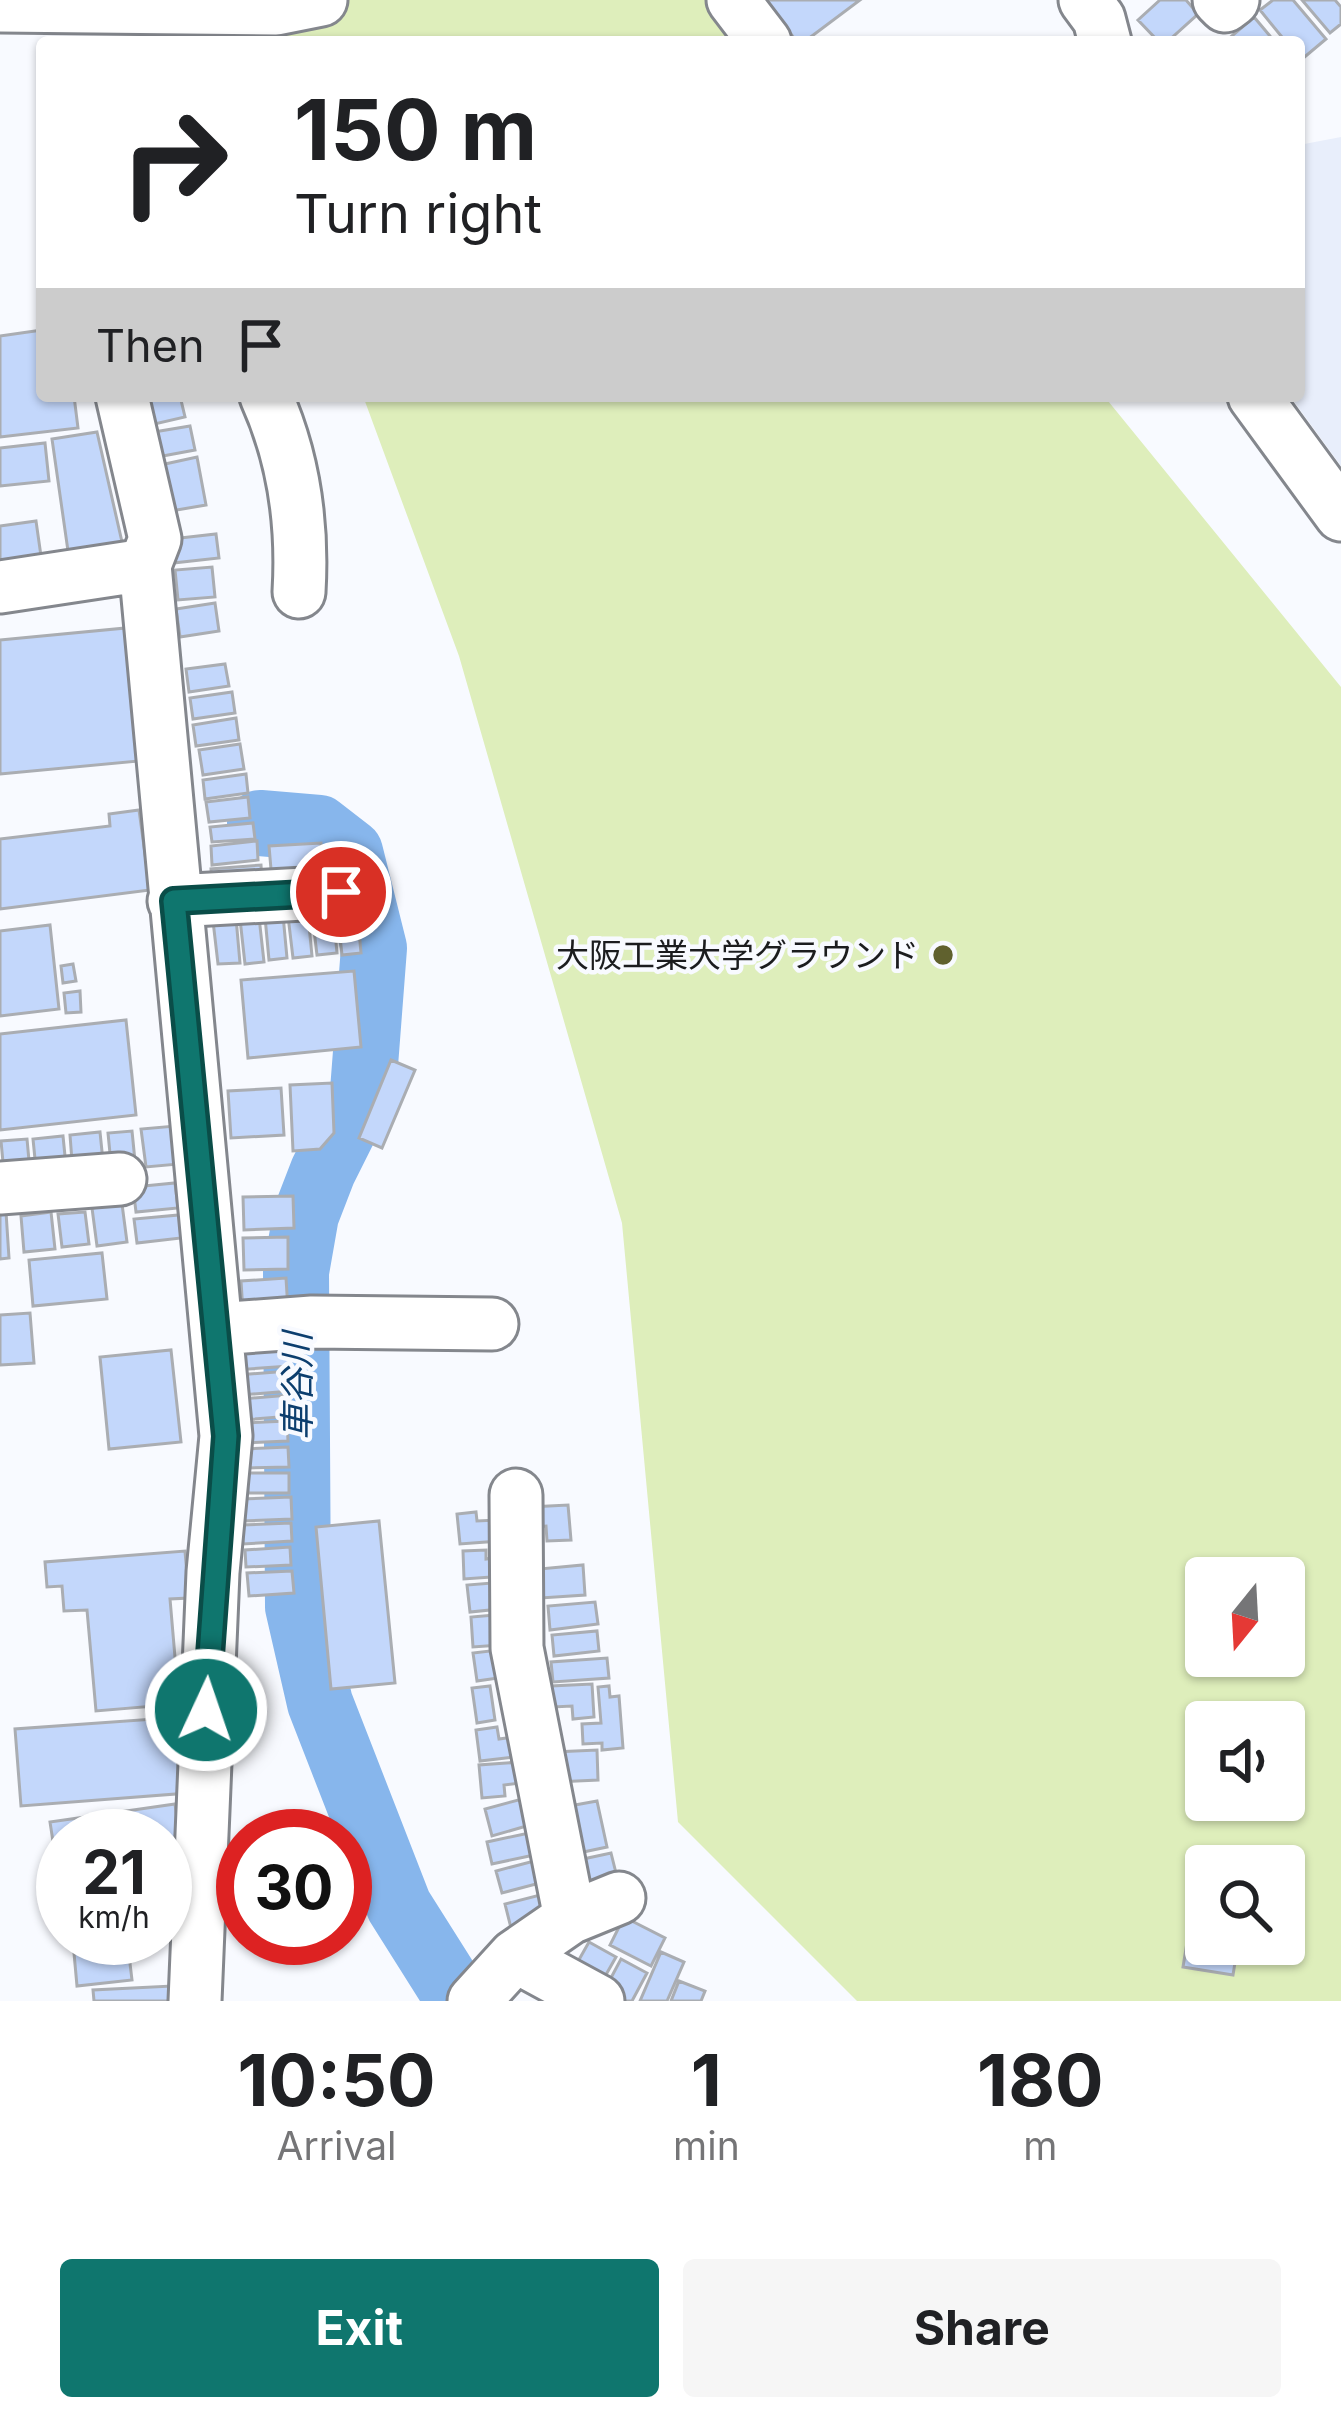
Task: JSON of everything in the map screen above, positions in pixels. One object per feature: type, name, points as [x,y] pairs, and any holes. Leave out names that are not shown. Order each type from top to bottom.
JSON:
[{"type":"street","points":[[733,0],[760,36]]},
{"type":"street","points":[[1085,0],[1099,19],[1103,36]]},
{"type":"street","points":[[1220,0],[1225,6],[1233,0]]},
{"type":"street","points":[[0,6],[298,4]]},
{"type":"street","points":[[123,402],[155,538],[145,565],[226,1436],[213,1572],[195,2001]]},
{"type":"street","points":[[269,402],[281,430],[301,521],[299,592]]},
{"type":"street","points":[[1258,402],[1341,515]]},
{"type":"street","points":[[0,587],[145,565]]},
{"type":"street","points":[[174,901],[341,892]]},
{"type":"street","points":[[0,1188],[119,1179]]},
{"type":"street","points":[[216,1328],[298,1323],[492,1324]]},
{"type":"street","points":[[516,1495],[517,1648],[570,1918]]},
{"type":"street","points":[[490,1983],[570,1918],[619,1898]]},
{"type":"street","points":[[490,1983],[598,2001]]},
{"type":"shaded area","points":[[1341,137],[1341,466],[1294,402],[1305,402],[1305,144]]},
{"type":"green space","points":[[330,0],[737,0],[774,36],[285,36]]},
{"type":"green space","name":"大阪工業大学グラウンド","points":[[365,402],[1109,402],[1341,687],[1341,2001],[857,2001],[678,1822],[622,1223],[459,656]]},
{"type":"building","points":[[765,0],[860,0],[812,36],[792,36]]},
{"type":"building","points":[[1160,0],[1186,0],[1198,14],[1174,36],[1153,36],[1138,20]]},
{"type":"building","points":[[1273,0],[1293,0],[1326,39],[1305,57],[1305,36],[1281,36],[1260,10]]},
{"type":"building","points":[[1302,0],[1335,0],[1341,7],[1341,24],[1330,33]]},
{"type":"building","points":[[1254,17],[1270,36],[1232,36]]},
{"type":"building","points":[[36,331],[36,402],[75,402],[78,428],[0,437],[0,336]]},
{"type":"building","points":[[140,402],[181,402],[185,417],[146,426]]},
{"type":"building","points":[[190,426],[195,450],[152,458],[148,433]]},
{"type":"building","points":[[97,432],[122,542],[68,551],[52,439]]},
{"type":"building","points":[[45,443],[49,481],[0,486],[0,448]]},
{"type":"building","points":[[197,457],[206,505],[165,512],[156,466]]},
{"type":"building","points":[[36,521],[41,556],[0,561],[0,526]]},
{"type":"building","points":[[216,534],[219,558],[173,563],[171,539]]},
{"type":"building","points":[[212,567],[215,597],[178,600],[175,570]]},
{"type":"building","points":[[215,603],[219,631],[180,637],[176,609]]},
{"type":"building","points":[[126,628],[139,761],[0,774],[0,640]]},
{"type":"building","points":[[225,664],[229,686],[189,692],[186,669]]},
{"type":"building","points":[[232,692],[235,713],[193,719],[190,698]]},
{"type":"building","points":[[236,718],[239,740],[196,746],[193,725]]},
{"type":"building","points":[[240,744],[244,769],[203,775],[199,750]]},
{"type":"building","points":[[246,774],[248,793],[205,799],[203,780]]},
{"type":"building","points":[[248,797],[250,818],[209,822],[206,802]]},
{"type":"building","points":[[139,810],[150,890],[0,909],[0,839],[110,826],[109,814]]},
{"type":"building","points":[[253,823],[255,839],[212,842],[210,827]]},
{"type":"building","points":[[257,841],[258,860],[212,865],[211,846]]},
{"type":"building","points":[[321,843],[323,877],[272,881],[269,846]]},
{"type":"building","points":[[261,865],[262,884],[212,888],[211,869]]},
{"type":"building","points":[[357,908],[361,953],[342,955],[337,910]]},
{"type":"building","points":[[333,911],[337,953],[317,955],[312,913]]},
{"type":"building","points":[[283,915],[287,958],[269,960],[265,917]]},
{"type":"building","points":[[308,915],[312,956],[293,958],[288,916]]},
{"type":"building","points":[[259,917],[264,962],[245,964],[240,919]]},
{"type":"building","points":[[236,918],[240,963],[218,964],[213,921]]},
{"type":"building","points":[[50,925],[59,1009],[0,1016],[0,931]]},
{"type":"building","points":[[73,964],[76,981],[63,983],[61,966]]},
{"type":"building","points":[[354,971],[361,1047],[248,1058],[241,980]]},
{"type":"building","points":[[80,991],[81,1012],[66,1013],[64,993]]},
{"type":"building","points":[[126,1020],[136,1115],[0,1130],[0,1034]]},
{"type":"building","points":[[391,1060],[415,1070],[382,1148],[359,1138]]},
{"type":"building","points":[[332,1083],[334,1133],[320,1149],[293,1151],[290,1085]]},
{"type":"building","points":[[281,1088],[284,1135],[231,1138],[228,1091]]},
{"type":"building","points":[[175,1126],[179,1164],[146,1167],[141,1129]]},
{"type":"building","points":[[132,1131],[136,1171],[112,1174],[108,1133]]},
{"type":"building","points":[[100,1132],[104,1171],[73,1174],[70,1135]]},
{"type":"building","points":[[63,1136],[67,1176],[37,1179],[33,1139]]},
{"type":"building","points":[[27,1139],[31,1182],[5,1184],[1,1141]]},
{"type":"building","points":[[175,1183],[178,1208],[136,1212],[133,1187]]},
{"type":"building","points":[[293,1196],[294,1228],[244,1230],[243,1197]]},
{"type":"building","points":[[122,1204],[127,1242],[97,1246],[92,1208]]},
{"type":"building","points":[[6,1212],[9,1258],[0,1259],[0,1213]]},
{"type":"building","points":[[51,1212],[55,1249],[24,1252],[21,1216]]},
{"type":"building","points":[[85,1212],[89,1244],[62,1247],[58,1214]]},
{"type":"building","points":[[179,1215],[181,1238],[137,1243],[134,1219]]},
{"type":"building","points":[[288,1237],[288,1269],[244,1270],[243,1238]]},
{"type":"building","points":[[102,1253],[107,1299],[33,1306],[29,1260]]},
{"type":"building","points":[[286,1278],[288,1310],[243,1312],[241,1281]]},
{"type":"building","points":[[30,1313],[34,1363],[0,1365],[0,1315]]},
{"type":"building","points":[[288,1342],[290,1366],[235,1370],[233,1346]]},
{"type":"building","points":[[171,1350],[181,1442],[109,1449],[100,1357]]},
{"type":"building","points":[[289,1371],[291,1391],[240,1395],[238,1375]]},
{"type":"building","points":[[290,1395],[291,1416],[243,1420],[241,1399]]},
{"type":"building","points":[[287,1421],[288,1441],[245,1443],[244,1423]]},
{"type":"building","points":[[288,1447],[289,1467],[246,1468],[245,1449]]},
{"type":"building","points":[[247,1473],[289,1473],[289,1493],[248,1493]]},
{"type":"building","points":[[291,1497],[292,1519],[242,1521],[241,1499]]},
{"type":"building","points":[[568,1505],[571,1540],[547,1541],[546,1526],[532,1527],[530,1507]]},
{"type":"building","points":[[476,1512],[477,1521],[497,1520],[499,1541],[460,1544],[457,1514]]},
{"type":"building","points":[[379,1521],[395,1683],[331,1689],[316,1527]]},
{"type":"building","points":[[291,1523],[292,1541],[243,1544],[242,1525]]},
{"type":"building","points":[[290,1547],[291,1565],[246,1567],[245,1550]]},
{"type":"building","points":[[486,1550],[486,1559],[504,1557],[505,1576],[464,1579],[463,1551]]},
{"type":"building","points":[[185,1551],[189,1598],[170,1599],[179,1704],[96,1711],[87,1610],[64,1611],[62,1586],[47,1587],[45,1562]]},
{"type":"building","points":[[583,1565],[585,1595],[541,1598],[539,1569]]},
{"type":"building","points":[[292,1571],[294,1593],[249,1596],[247,1573]]},
{"type":"building","points":[[492,1583],[509,1608],[470,1612],[467,1585]]},
{"type":"building","points":[[595,1602],[598,1624],[550,1630],[548,1606]]},
{"type":"building","points":[[507,1614],[500,1645],[473,1647],[471,1617]]},
{"type":"building","points":[[597,1631],[599,1651],[554,1656],[552,1635]]},
{"type":"building","points":[[498,1650],[511,1676],[477,1681],[473,1653]]},
{"type":"building","points":[[607,1658],[609,1678],[553,1682],[551,1662]]},
{"type":"building","points":[[592,1684],[594,1717],[573,1719],[572,1706],[553,1707],[551,1686]]},
{"type":"building","points":[[490,1686],[495,1720],[477,1723],[472,1688]]},
{"type":"building","points":[[609,1686],[610,1697],[619,1696],[623,1748],[602,1750],[602,1743],[583,1744],[582,1724],[601,1723],[598,1687]]},
{"type":"building","points":[[182,1717],[188,1793],[21,1806],[15,1729]]},
{"type":"building","points":[[497,1727],[499,1739],[520,1736],[522,1756],[480,1761],[476,1730]]},
{"type":"building","points":[[597,1750],[598,1780],[556,1782],[554,1752]]},
{"type":"building","points":[[520,1762],[521,1783],[504,1785],[505,1796],[482,1798],[479,1765]]},
{"type":"building","points":[[522,1799],[530,1825],[492,1836],[485,1809]]},
{"type":"building","points":[[597,1801],[607,1847],[574,1854],[564,1807]]},
{"type":"building","points":[[529,1833],[534,1855],[492,1864],[487,1842]]},
{"type":"building","points":[[611,1853],[618,1881],[580,1889],[574,1861]]},
{"type":"building","points":[[534,1861],[540,1883],[502,1893],[496,1871]]},
{"type":"building","points":[[544,1894],[551,1917],[511,1928],[505,1904]]},
{"type":"building","points":[[624,1917],[665,1938],[651,1966],[610,1945]]},
{"type":"building","points":[[589,1942],[616,1957],[599,1987],[572,1972]]},
{"type":"building","points":[[661,1952],[684,1962],[667,2001],[640,2001]]},
{"type":"building","points":[[1185,1955],[1185,1965],[1235,1965],[1233,1975],[1183,1967]]},
{"type":"building","points":[[621,1959],[647,1973],[632,2001],[621,2001],[604,1991]]},
{"type":"building","points":[[75,1965],[130,1965],[132,1980],[77,1986]]},
{"type":"building","points":[[679,1981],[705,1991],[701,2001],[671,2001]]},
{"type":"building","points":[[172,1986],[172,2001],[94,2001],[93,1990]]},
{"type":"waterway","name":"車谷川","points":[[260,823],[319,828],[350,852],[374,948],[363,1091],[306,1215],[296,1272],[298,1607],[320,1703],[399,1906],[459,2001]]},
{"type":"place","name":"大阪工業大学グラウンド","points":[[943,955]]},
{"type":"route","points":[[206,1710],[226,1436],[174,901],[341,892]]}]
